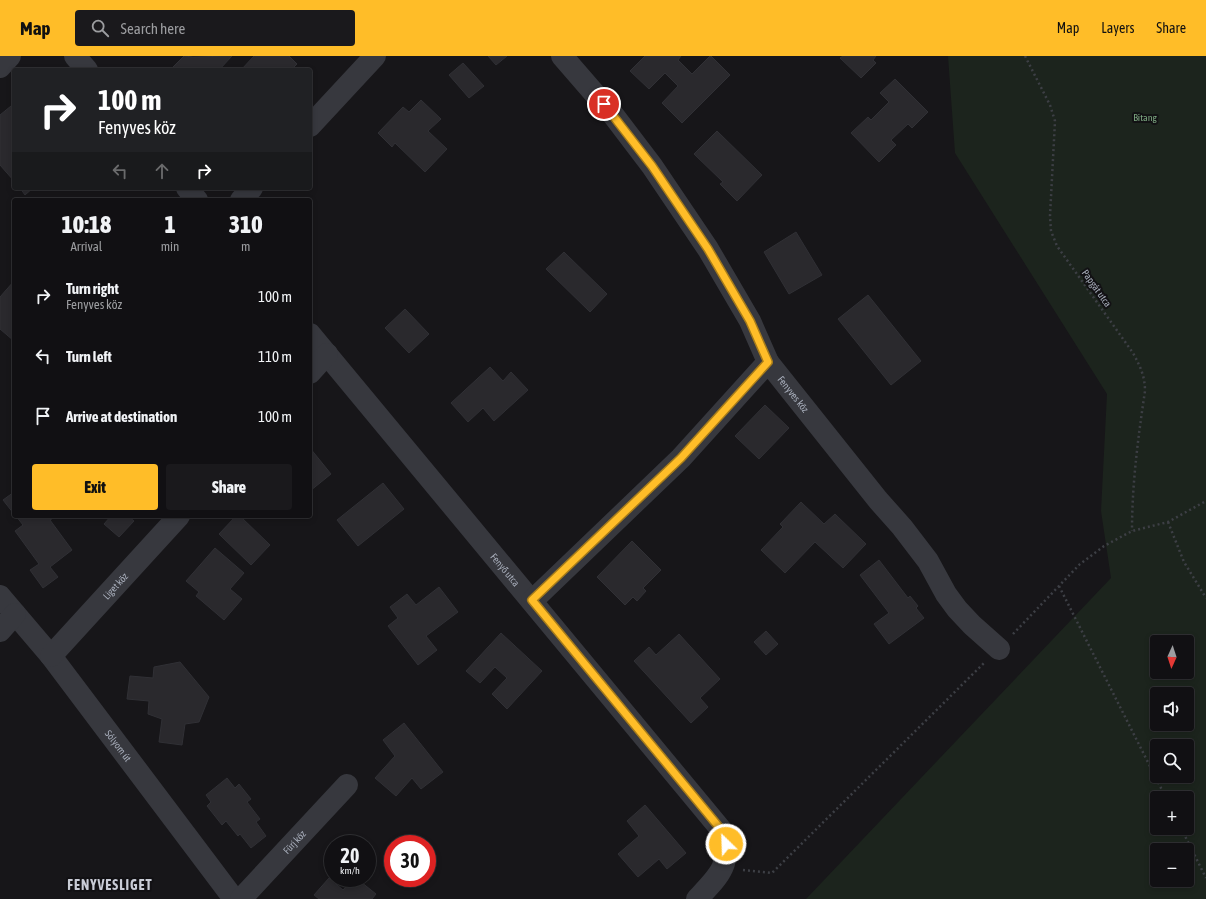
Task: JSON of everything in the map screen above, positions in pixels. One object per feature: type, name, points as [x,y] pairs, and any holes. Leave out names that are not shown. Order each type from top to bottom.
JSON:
[{"type":"street","points":[[0,67],[10,56]]},
{"type":"street","points":[[75,56],[85,68]]},
{"type":"street","points":[[312,124],[375,56]]},
{"type":"street","name":"Fenyves köz","points":[[562,56],[614,116],[652,166],[708,249],[750,321],[768,362],[878,500],[902,527],[928,562],[946,594],[957,609],[972,625],[999,649]]},
{"type":"street","points":[[188,190],[195,198]]},
{"type":"street","points":[[243,198],[250,190]]},
{"type":"street","name":"Fenyő utca","points":[[312,336],[723,832],[726,844],[726,856],[723,868]]},
{"type":"street","points":[[312,371],[327,354]]},
{"type":"street","points":[[532,600],[681,458],[768,362]]},
{"type":"street","name":"Liget köz","points":[[51,656],[177,518]]},
{"type":"street","name":"Sólyom út","points":[[0,596],[51,656],[234,899]]},
{"type":"street","points":[[0,631],[15,614]]},
{"type":"street","name":"Fürj köz","points":[[241,899],[347,785]]},
{"type":"street","points":[[697,899],[718,876],[723,868]]},
{"type":"path","name":"Papgát utca","points":[[1025,56],[1050,105],[1055,122],[1050,216],[1051,231],[1057,246],[1133,353],[1143,371],[1145,391],[1136,455],[1132,500],[1132,531]]},
{"type":"path","points":[[723,868],[772,873],[999,649],[1080,564],[1104,546],[1132,531],[1168,522],[1206,501]]},
{"type":"path","points":[[1168,522],[1184,562],[1206,598]]},
{"type":"path","points":[[1059,586],[1162,791]]},
{"type":"path","points":[[1184,835],[1206,878]]},
{"type":"green space","name":"Bitang","points":[[948,56],[1206,56],[1206,899],[806,899],[1111,578],[1101,511],[1107,394],[955,153]]},
{"type":"building","points":[[184,56],[232,56],[221,68],[172,68]]},
{"type":"building","points":[[254,56],[289,56],[297,64],[293,68],[243,68]]},
{"type":"building","points":[[488,56],[507,56],[496,65]]},
{"type":"building","points":[[645,56],[681,56],[678,60],[692,74],[711,56],[730,75],[682,123],[662,103],[678,86],[665,73],[649,89],[630,71]]},
{"type":"building","points":[[843,56],[876,56],[873,60],[876,63],[861,78],[840,58]]},
{"type":"building","points":[[463,63],[484,86],[469,98],[449,75]]},
{"type":"building","points":[[895,79],[928,112],[912,128],[908,124],[891,140],[896,145],[879,162],[851,133],[868,117],[871,120],[889,102],[880,93]]},
{"type":"building","points":[[421,100],[441,119],[428,131],[447,149],[425,172],[395,143],[392,147],[378,133],[403,107],[409,112]]},
{"type":"building","points":[[11,106],[12,107],[12,179],[0,165],[0,115]]},
{"type":"building","points":[[717,131],[762,175],[737,201],[720,184],[723,182],[694,154]]},
{"type":"building","points":[[21,190],[31,190],[25,195]]},
{"type":"building","points":[[796,232],[822,275],[789,294],[764,252]]},
{"type":"building","points":[[564,252],[607,294],[590,312],[546,269]]},
{"type":"building","points":[[12,283],[12,339],[0,329],[0,297]]},
{"type":"building","points":[[868,295],[921,361],[891,385],[838,319]]},
{"type":"building","points":[[405,309],[429,334],[409,353],[385,328]]},
{"type":"building","points":[[490,367],[503,381],[511,372],[528,390],[494,421],[483,408],[468,422],[451,403]]},
{"type":"building","points":[[765,405],[789,428],[759,459],[735,436]]},
{"type":"building","points":[[312,450],[331,474],[312,489]]},
{"type":"building","points":[[383,483],[404,509],[358,546],[337,520]]},
{"type":"building","points":[[12,493],[12,511],[3,500]]},
{"type":"building","points":[[801,502],[824,524],[835,514],[866,544],[843,568],[815,542],[785,573],[761,550],[783,527],[780,524]]},
{"type":"building","points":[[18,518],[53,518],[50,520],[72,550],[50,567],[58,577],[43,588],[30,570],[39,564],[15,531],[23,525]]},
{"type":"building","points":[[109,518],[130,518],[134,521],[119,537],[104,524]]},
{"type":"building","points":[[234,518],[242,518],[270,545],[251,565],[219,534]]},
{"type":"building","points":[[632,541],[661,570],[643,588],[646,591],[637,601],[633,597],[625,605],[597,577]]},
{"type":"building","points":[[215,548],[244,573],[230,589],[242,599],[224,620],[196,596],[199,592],[186,581]]},
{"type":"building","points":[[879,560],[908,598],[910,596],[918,606],[916,608],[924,618],[889,644],[874,624],[889,613],[860,575]]},
{"type":"building","points":[[439,587],[458,612],[426,636],[437,650],[418,665],[388,626],[398,618],[390,607],[407,594],[416,605]]},
{"type":"building","points":[[766,631],[778,644],[766,655],[754,642]]},
{"type":"building","points":[[501,633],[542,671],[507,709],[492,694],[507,678],[495,667],[480,683],[466,671]]},
{"type":"building","points":[[679,634],[720,679],[700,698],[708,707],[691,723],[634,661],[649,647],[656,655]]},
{"type":"building","points":[[180,662],[209,697],[199,722],[185,724],[182,745],[159,742],[162,719],[148,714],[149,701],[127,699],[130,676],[153,678],[154,667]]},
{"type":"building","points":[[404,723],[443,772],[421,789],[412,778],[396,796],[375,778],[395,756],[383,740]]},
{"type":"building","points":[[227,778],[235,788],[239,784],[251,799],[247,802],[260,819],[256,822],[266,836],[251,848],[240,834],[238,836],[226,821],[222,825],[207,806],[211,802],[206,795]]},
{"type":"building","points":[[645,805],[686,853],[667,869],[659,859],[638,877],[618,854],[639,836],[627,821]]},
{"type":"building","points":[[324,884],[324,887],[340,887],[343,890],[346,887],[367,887],[376,894],[372,899],[319,899],[314,895]]},
{"type":"district","name":"FENYVESLIGET","points":[[110,885]]},
{"type":"route","points":[[604,104],[652,166],[708,249],[750,321],[768,362],[681,458],[532,600],[723,832],[726,844]]}]
